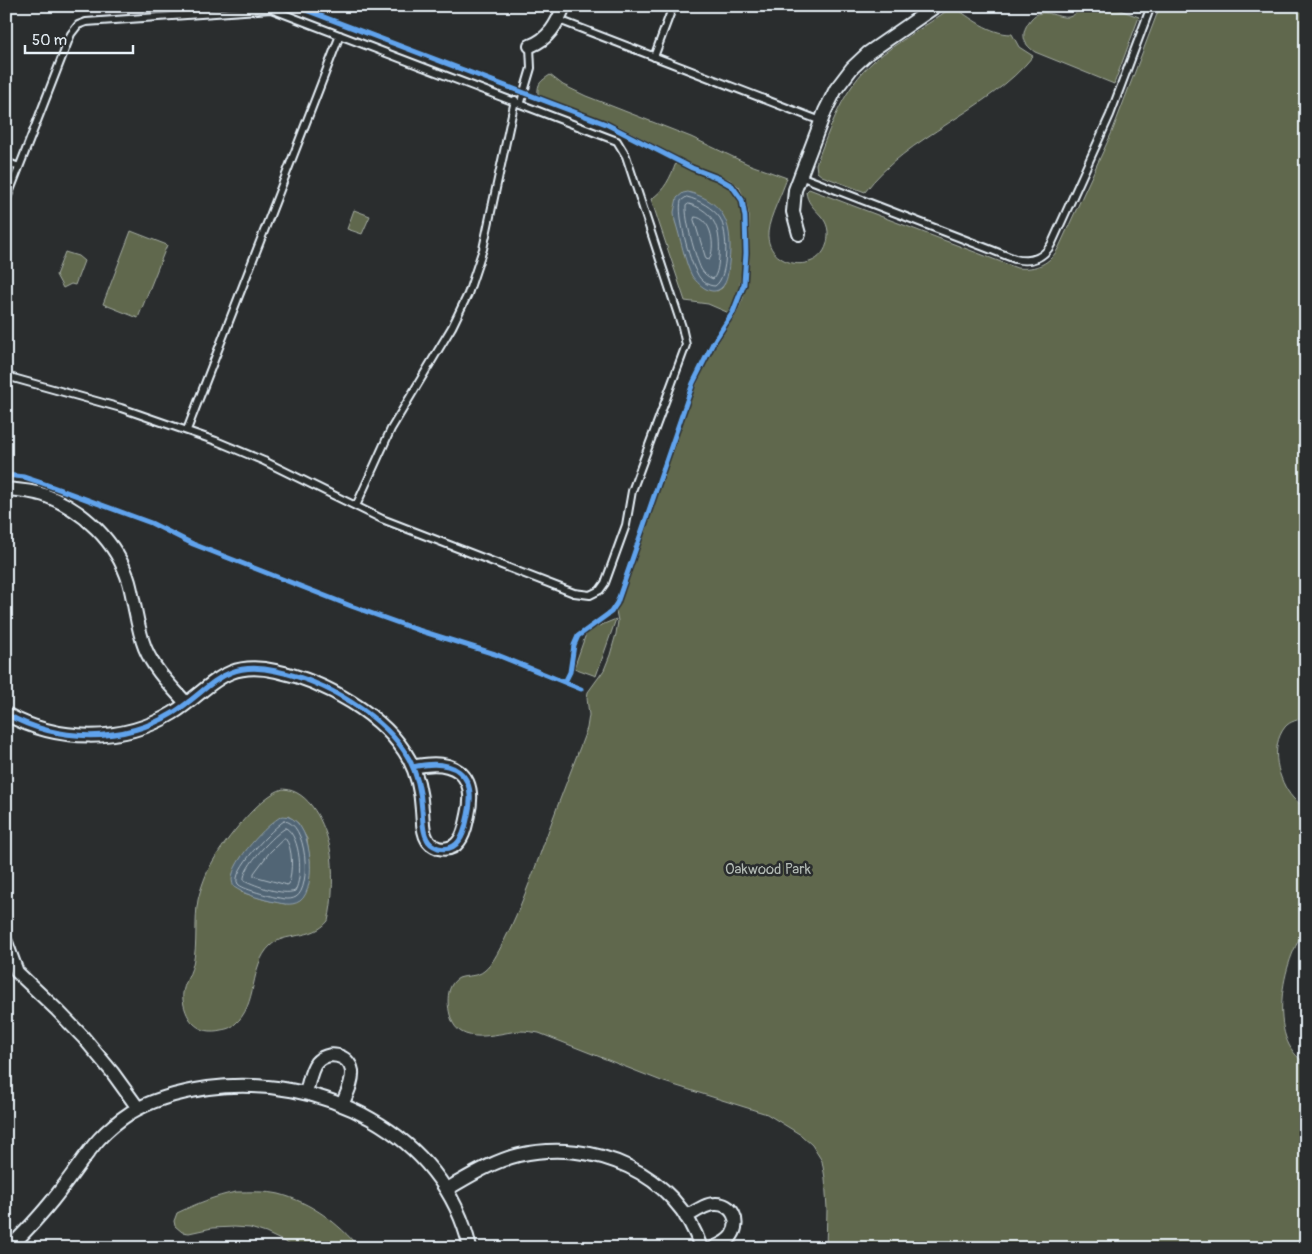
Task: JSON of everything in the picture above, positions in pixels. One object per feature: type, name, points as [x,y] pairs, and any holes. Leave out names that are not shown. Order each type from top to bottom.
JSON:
[{"type":"street","points":[[530,46],[547,36],[559,20],[564,6]]},
{"type":"street","points":[[799,234],[794,217],[794,190],[821,120],[836,89],[861,58],[887,38],[936,6]]},
{"type":"street","points":[[6,489],[37,493],[56,500],[80,514],[100,532],[116,552],[124,569],[142,640],[149,657],[158,671],[186,704]]},
{"type":"street","points":[[6,714],[36,728],[55,733],[80,736],[128,731],[150,724],[172,713],[211,683],[231,672],[260,668],[288,674],[329,690],[366,713],[384,728],[400,746],[413,767],[420,793],[426,838],[438,848],[452,847],[461,839],[470,805],[470,790],[467,781],[460,772],[445,766],[431,764],[413,767]]},
{"type":"street","points":[[6,942],[12,972],[57,1010],[83,1037],[118,1079],[138,1108]]},
{"type":"street","points":[[306,1092],[312,1072],[318,1061],[331,1055],[342,1057],[349,1063],[352,1076],[342,1105]]},
{"type":"street","points":[[9,1248],[53,1200],[99,1137],[118,1122],[138,1108],[178,1094],[222,1086],[272,1086],[306,1092],[371,1118],[410,1147],[427,1163],[447,1190],[465,1229],[470,1248]]},
{"type":"street","points":[[447,1190],[484,1168],[511,1157],[545,1150],[577,1150],[610,1158],[636,1170],[658,1185],[668,1194],[686,1217],[701,1248]]},
{"type":"street","points":[[686,1217],[714,1204],[725,1206],[731,1210],[736,1220],[734,1232],[726,1241],[712,1248]]},
{"type":"lane","points":[[654,56],[673,6]]},
{"type":"lane","points":[[800,176],[1015,259],[1027,260],[1039,257],[1046,252],[1052,243],[1104,129],[1152,6]]},
{"type":"lane","points":[[6,201],[9,185],[19,167],[71,34],[78,25],[82,23],[169,15],[271,9],[614,138],[620,144],[630,171],[686,340],[686,345],[683,358],[631,495],[626,525],[604,584],[597,592],[590,595],[574,593],[382,519],[264,461],[187,430],[121,408],[6,376]]},
{"type":"lane","points":[[559,20],[821,120]]},
{"type":"lane","points":[[187,430],[340,35]]},
{"type":"lane","points":[[356,506],[391,429],[444,340],[468,294],[483,250],[518,101],[530,68],[530,46]]},
{"type":"lane","points":[[6,162],[19,167]]},
{"type":"green space","points":[[953,6],[988,28],[1012,34],[1019,47],[1033,56],[1015,75],[994,92],[903,154],[882,172],[865,192],[822,176],[817,172],[816,164],[839,109],[854,83],[883,54]]},
{"type":"green space","points":[[1080,6],[1109,6],[1139,17],[1114,84],[1035,52],[1025,42],[1025,29],[1036,15],[1045,13],[1069,17],[1076,13]]},
{"type":"green space","name":"Oakwood Park","points":[[1160,6],[1306,6],[1306,717],[1287,725],[1280,735],[1277,744],[1277,764],[1283,783],[1288,791],[1296,801],[1306,807],[1306,929],[1297,942],[1290,960],[1282,999],[1282,1019],[1286,1037],[1294,1052],[1306,1063],[1306,1248],[826,1248],[827,1209],[822,1161],[812,1145],[801,1135],[767,1114],[664,1082],[539,1033],[520,1031],[484,1036],[466,1034],[453,1023],[449,1012],[449,992],[454,981],[478,974],[490,965],[503,943],[526,891],[587,728],[589,715],[588,692],[604,670],[610,655],[618,621],[616,611],[625,590],[693,392],[711,353],[736,314],[743,298],[749,263],[749,216],[746,202],[739,187],[730,180],[693,165],[618,126],[538,95],[538,88],[542,81],[550,75],[563,85],[586,96],[691,137],[748,164],[787,178],[768,232],[770,245],[776,254],[785,261],[796,264],[808,263],[818,258],[825,248],[828,235],[827,228],[822,217],[810,204],[806,192],[809,189],[1017,268],[1030,268],[1047,262],[1059,247],[1112,132]]},
{"type":"green space","points":[[676,163],[726,185],[734,192],[738,200],[743,220],[743,262],[737,296],[729,313],[708,304],[685,301],[651,199],[663,188]],"holes":[[[675,220],[725,283],[717,291],[693,277]]]},
{"type":"green space","points":[[354,210],[370,216],[362,234],[347,229]]},
{"type":"green space","points":[[131,231],[167,245],[138,318],[103,304]]},
{"type":"green space","points":[[65,252],[78,256],[84,261],[75,285],[71,284],[63,288],[56,275]]},
{"type":"green space","points":[[616,619],[596,676],[574,668],[587,631]]},
{"type":"green space","points":[[283,789],[301,795],[315,810],[320,819],[328,839],[332,864],[332,895],[328,921],[314,931],[276,941],[270,946],[263,954],[259,964],[251,996],[242,1016],[229,1028],[207,1031],[195,1025],[187,1015],[183,1000],[184,986],[192,969],[194,956],[198,900],[210,866],[226,842],[254,809],[274,793]],"holes":[[[288,816],[298,823],[307,839],[310,862],[286,904],[241,892]]]},
{"type":"green space","points":[[236,1192],[274,1193],[302,1202],[333,1222],[359,1248],[297,1248],[266,1233],[250,1228],[212,1228],[189,1233],[182,1232],[175,1226],[174,1221],[177,1213],[206,1201]]},
{"type":"water","points":[[688,192],[701,196],[711,202],[725,218],[728,228],[730,250],[728,273],[725,283],[717,290],[713,291],[705,288],[698,283],[689,271],[674,212],[677,198],[683,193]]},
{"type":"water","points":[[282,816],[292,819],[300,827],[306,839],[309,853],[309,882],[306,894],[300,901],[293,904],[251,896],[234,887],[232,881],[234,871],[244,853],[268,827]]},
{"type":"cycle path","points":[[295,6],[606,124],[692,168],[718,178],[732,186],[742,200],[745,217],[746,253],[744,284],[733,312],[713,343],[693,383],[617,603],[611,612],[578,636],[574,645],[570,672],[565,682]]},
{"type":"cycle path","points":[[6,475],[24,477],[151,523],[193,544],[351,606],[418,630],[495,654],[581,689]]},
{"type":"cycle path","points":[[6,714],[46,730],[90,736],[111,734],[133,730],[173,713],[208,686],[230,673],[243,669],[258,668],[295,676],[314,683],[352,702],[385,728],[409,759],[414,771],[421,797],[425,836],[431,845],[438,848],[447,849],[453,847],[463,835],[468,815],[470,800],[469,788],[465,779],[459,772],[450,767],[439,765],[413,767]]}]
